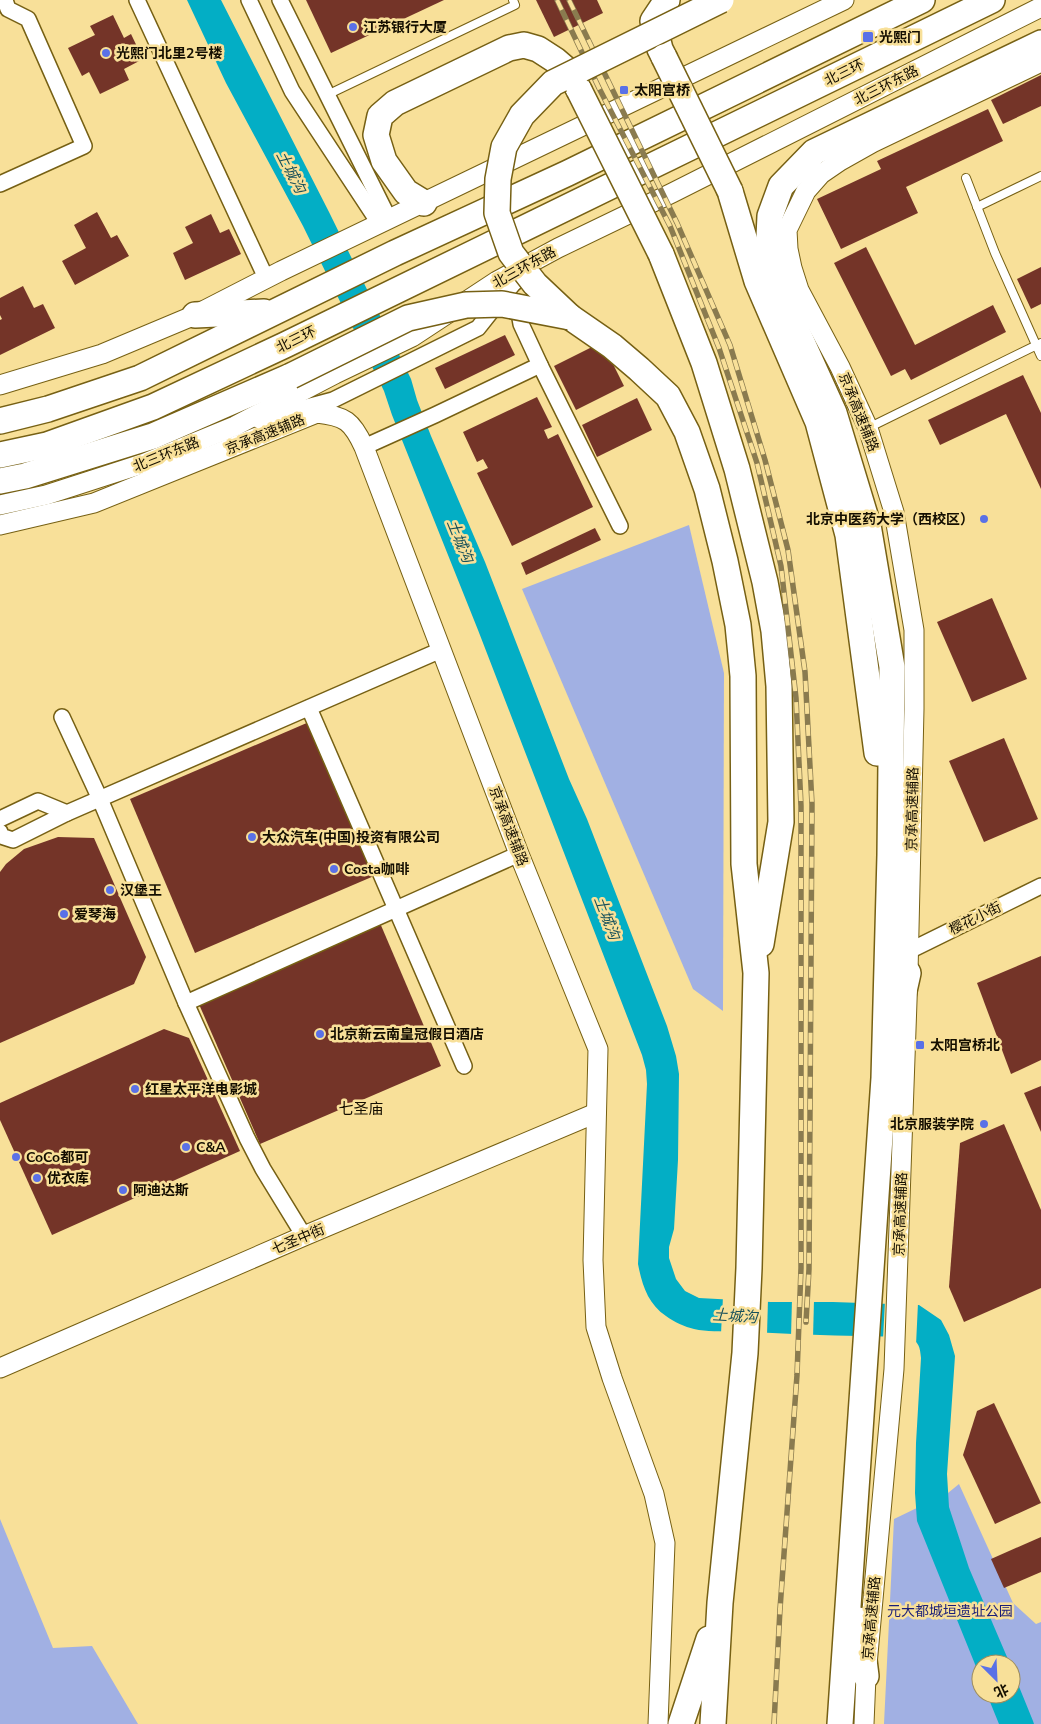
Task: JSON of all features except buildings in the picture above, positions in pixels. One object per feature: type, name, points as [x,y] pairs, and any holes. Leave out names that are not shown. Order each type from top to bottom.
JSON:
[{"type":"highway","points":[[667,0],[653,21],[660,49],[730,191],[757,281],[818,422],[848,535],[868,673],[890,855]]},
{"type":"highway","points":[[713,1724],[720,1603],[745,1354],[749,1268],[756,973],[744,864],[743,676],[738,625],[725,561],[707,489],[688,432],[668,396],[612,346],[570,317],[535,284],[511,253],[497,214],[498,179],[504,147],[522,115],[554,83],[721,0]]},
{"type":"highway","points":[[0,420],[48,409],[140,378],[274,311],[568,173],[922,0]]},
{"type":"highway","name":"北三环","points":[[0,455],[47,445],[153,407],[285,345],[992,0]]},
{"type":"highway","points":[[840,1724],[884,1078],[890,855],[892,666],[868,525],[834,413],[782,298],[768,258],[770,216],[781,186],[814,152],[1041,44]]},
{"type":"highway","points":[[424,203],[406,192],[384,161],[376,135],[380,116],[395,103],[509,48],[524,45],[538,49],[569,72],[661,254],[704,363],[737,469],[765,582],[774,631],[779,686],[781,822],[756,973]]},
{"type":"highway","points":[[0,481],[25,476],[154,436],[291,376],[408,318],[466,305],[502,304],[570,317]]},
{"type":"highway","points":[[195,314],[274,311]]},
{"type":"highway","points":[[884,1078],[909,962]]},
{"type":"highway","points":[[852,1560],[866,1676]]},
{"type":"highway","points":[[681,1724],[720,1603]]},
{"type":"street","points":[[0,184],[84,146],[28,19],[8,9],[5,0]]},
{"type":"street","points":[[137,0],[274,274]]},
{"type":"street","points":[[249,0],[292,91],[377,224]]},
{"type":"street","points":[[280,0],[327,95],[377,224]]},
{"type":"street","points":[[0,385],[102,354],[195,314],[377,224],[844,0]]},
{"type":"street","name":"北三环东路","points":[[0,505],[46,495],[145,463],[234,426],[334,374],[412,337],[497,281],[558,248],[672,194],[1041,7]]},
{"type":"street","name":"京承高速辅路","points":[[864,1724],[866,1676],[894,1369],[909,962],[914,630],[894,512],[868,428],[840,366],[799,290],[790,259],[787,230],[794,212],[806,191],[821,174],[840,161],[872,143],[1041,62]]},
{"type":"street","points":[[234,426],[333,400],[423,357],[478,328],[517,281],[558,248]]},
{"type":"street","points":[[517,281],[515,292],[521,324],[620,526]]},
{"type":"street","points":[[364,447],[540,365]]},
{"type":"street","name":"京承高速辅路","points":[[0,525],[94,503],[317,413],[344,418],[356,430],[519,854],[598,1049],[593,1260],[596,1327],[612,1378],[654,1494],[664,1543],[658,1724]]},
{"type":"street","points":[[0,832],[0,836],[13,840],[67,813],[441,650]]},
{"type":"street","points":[[308,708],[464,1066]]},
{"type":"street","points":[[62,716],[100,799],[186,1003],[263,1169],[304,1236]]},
{"type":"street","points":[[0,819],[38,801],[67,813]]},
{"type":"street","points":[[186,1003],[519,854]]},
{"type":"street","name":"樱花小街","points":[[909,962],[1041,886]]},
{"type":"street","name":"七圣中街","points":[[0,1368],[304,1236],[596,1114]]},
{"type":"lane","points":[[327,95],[515,5],[512,0]]},
{"type":"lane","points":[[977,207],[1041,176]]},
{"type":"lane","points":[[966,178],[995,253],[1038,344],[1041,356]]},
{"type":"lane","points":[[868,428],[1038,344]]},
{"type":"green space","points":[[689,525],[724,673],[723,1011],[693,989],[522,589]]},
{"type":"green space","name":"元大都城垣遗址公园","points":[[959,1484],[1013,1603],[1036,1624],[1041,1622],[1041,1724],[884,1724],[894,1519],[948,1493]]},
{"type":"green space","points":[[0,1519],[53,1648],[92,1646],[138,1724],[0,1724]]},
{"type":"water","name":"土城沟","points":[[187,0],[221,0],[329,212],[411,379],[431,436],[485,562],[667,1026],[679,1074],[678,1160],[674,1229],[669,1247],[669,1258],[676,1279],[685,1291],[699,1298],[771,1302],[919,1305],[941,1320],[949,1335],[955,1356],[947,1474],[949,1507],[969,1568],[1006,1654],[971,1654],[917,1521],[915,1493],[916,1443],[921,1358],[917,1343],[909,1337],[812,1335],[694,1329],[672,1320],[650,1300],[638,1264],[647,1084],[642,1055],[384,391],[303,226],[226,83]]},
{"type":"water","points":[[1021,1692],[1034,1724],[999,1724],[991,1704],[1021,1704]]},
{"type":"pier","points":[[723,1297],[768,1299],[767,1335],[721,1333]]},
{"type":"pier","points":[[792,1299],[814,1300],[813,1338],[791,1337]]},
{"type":"pier","points":[[885,1301],[918,1303],[916,1345],[908,1340],[883,1339]]},
{"type":"railway","points":[[557,0],[599,88],[670,226],[719,348],[757,463],[781,566],[796,698],[801,806],[801,1268],[797,1375],[780,1609],[774,1724]]},
{"type":"railway","points":[[569,0],[677,223],[730,345],[765,460],[788,550],[805,672],[812,804],[809,1269],[806,1322]]},
{"type":"place","name":"江苏银行大厦","points":[[353,27]]},
{"type":"place","name":"光熙门","points":[[868,37]]},
{"type":"place","name":"光熙门北里2号楼","points":[[106,53]]},
{"type":"place","name":"太阳宫桥","points":[[624,90]]},
{"type":"place","name":"北京中医药大学（西校区）","points":[[984,519]]},
{"type":"place","name":"大众汽车(中国)投资有限公司","points":[[252,837]]},
{"type":"place","name":"Costa咖啡","points":[[334,869]]},
{"type":"place","name":"汉堡王","points":[[110,890]]},
{"type":"place","name":"爱琴海","points":[[64,914]]},
{"type":"place","name":"北京新云南皇冠假日酒店","points":[[320,1034]]},
{"type":"place","name":"太阳宫桥北","points":[[920,1045]]},
{"type":"place","name":"红星太平洋电影城","points":[[135,1089]]},
{"type":"place","name":"北京服装学院","points":[[984,1124]]},
{"type":"place","name":"C&A","points":[[186,1147]]},
{"type":"place","name":"CoCo都可","points":[[16,1157]]},
{"type":"place","name":"优衣库","points":[[37,1178]]},
{"type":"place","name":"阿迪达斯","points":[[123,1190]]},
{"type":"district","name":"七圣庙","points":[[361,1109]]}]
